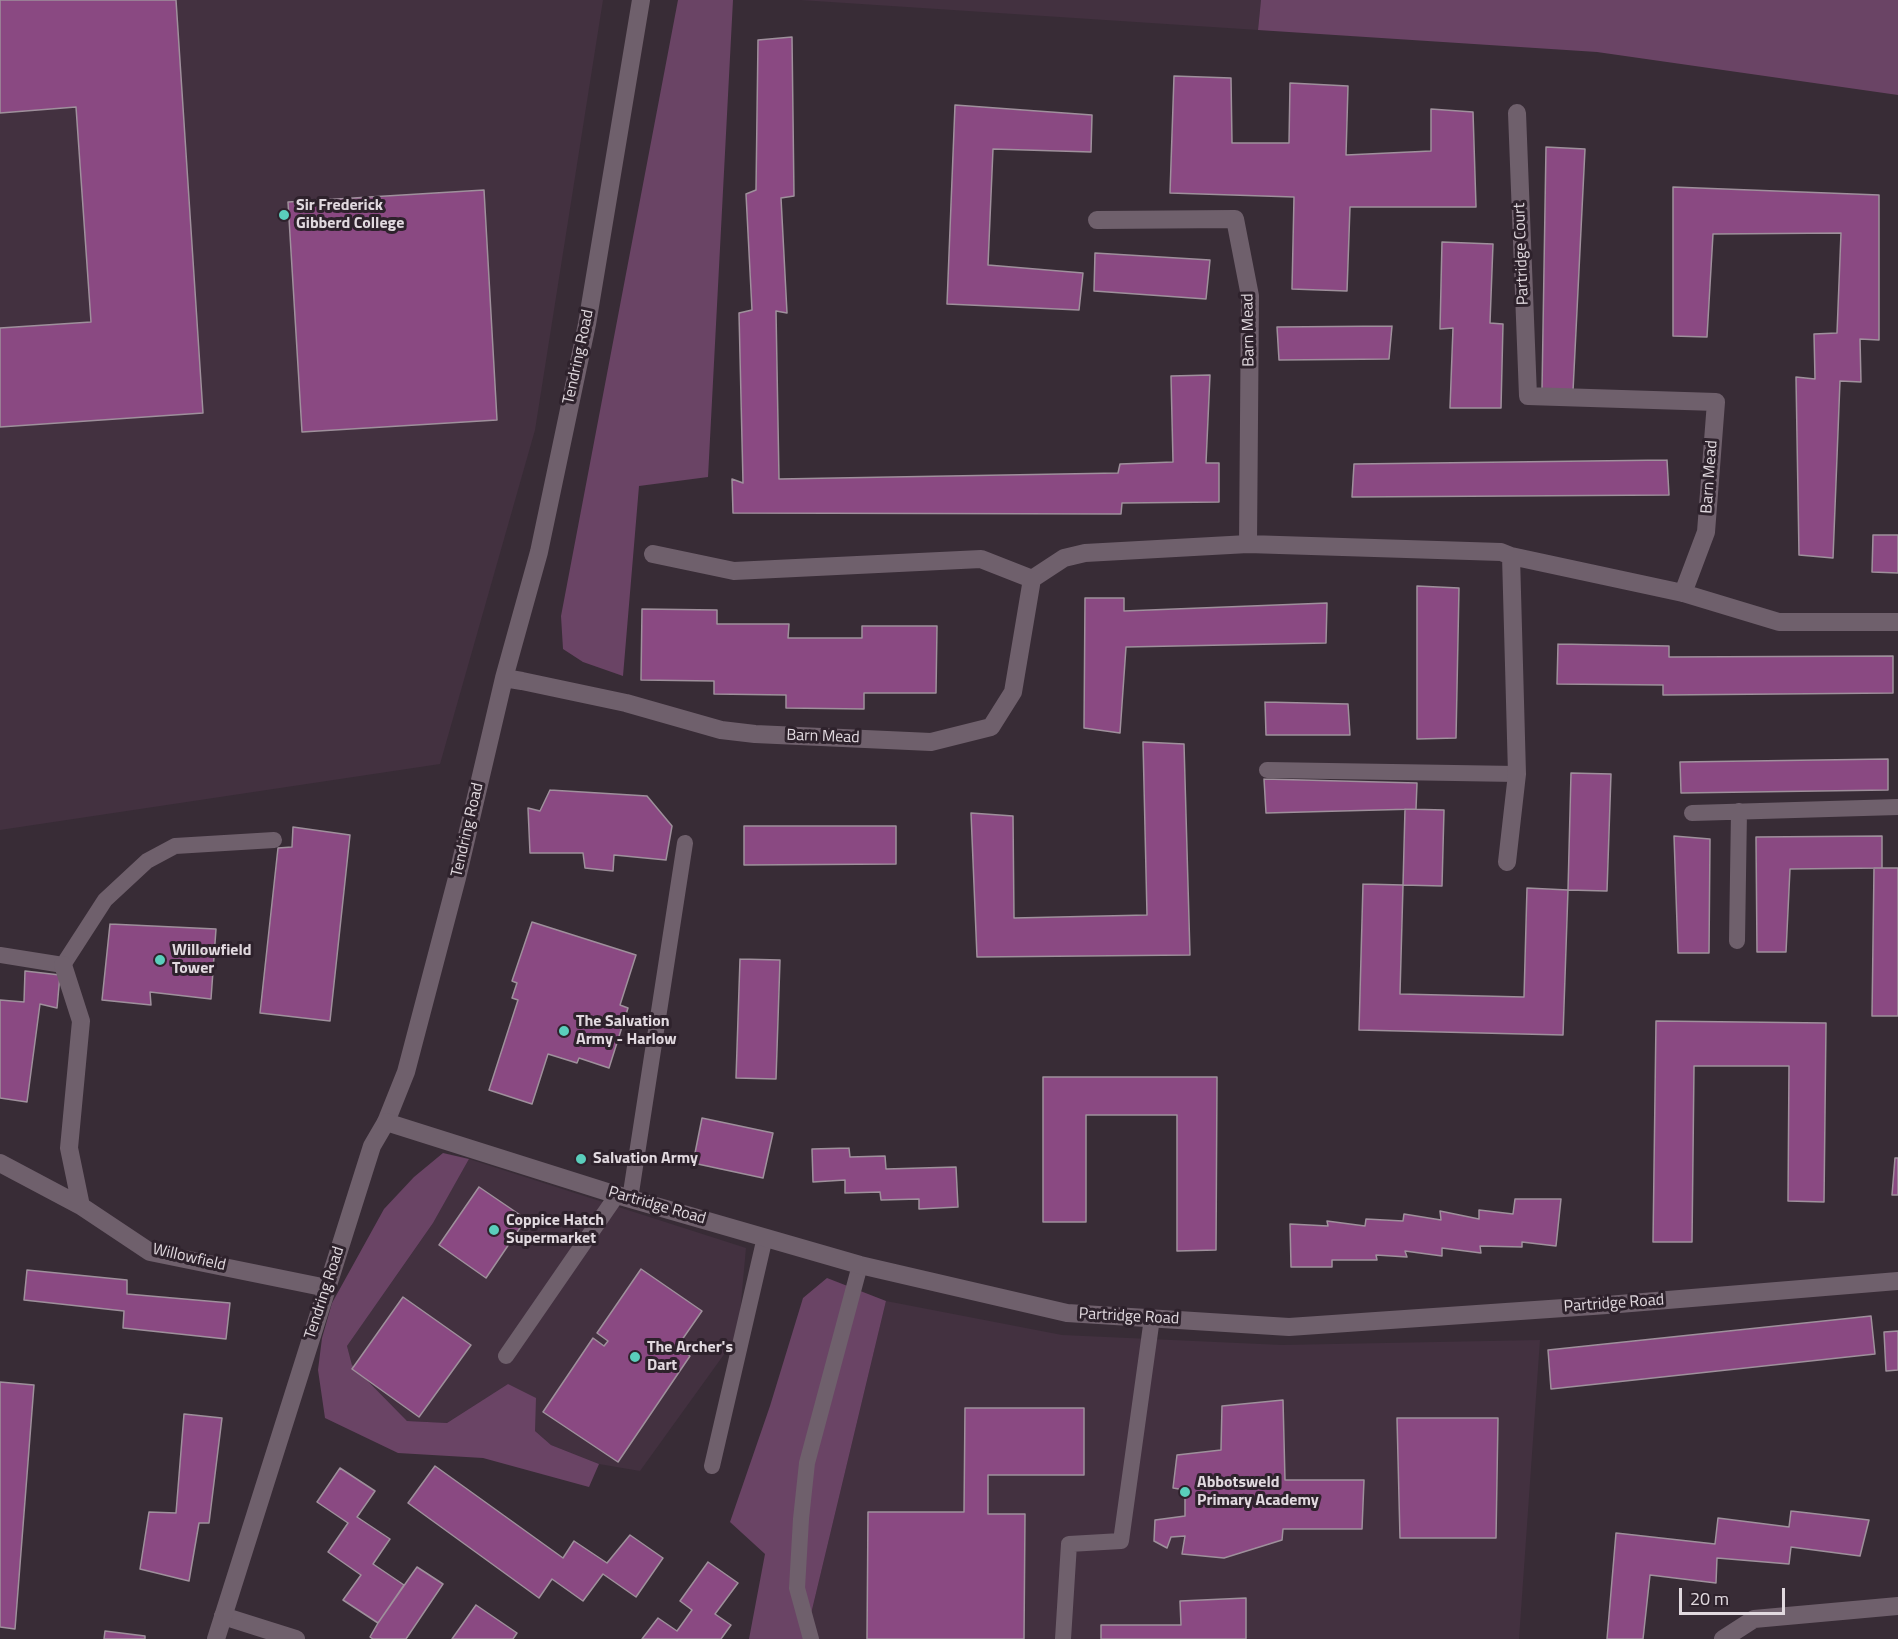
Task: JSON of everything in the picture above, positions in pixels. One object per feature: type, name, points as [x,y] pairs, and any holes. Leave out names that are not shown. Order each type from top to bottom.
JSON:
[{"type":"street","name":"Tendring Road","points":[[216,1639],[372,1146],[386,1122],[406,1072],[458,878],[504,678],[539,552],[587,324],[641,0]]},
{"type":"street","name":"Partridge Court","points":[[1517,113],[1528,396]]},
{"type":"street","name":"Barn Mead","points":[[1097,220],[1235,219],[1250,296],[1248,544]]},
{"type":"street","name":"Barn Mead","points":[[1528,396],[1716,402],[1706,532],[1683,593]]},
{"type":"street","points":[[653,554],[734,571],[981,559],[1032,579],[1064,558],[1085,553],[1248,544],[1501,552],[1683,593],[1779,622],[1898,622]]},
{"type":"street","points":[[1507,862],[1517,774],[1511,556]]},
{"type":"street","name":"Barn Mead","points":[[504,678],[626,703],[721,730],[755,734],[931,742],[991,727],[1013,692],[1032,579]]},
{"type":"street","points":[[63,965],[81,1021],[69,1148],[81,1206]]},
{"type":"street","name":"Partridge Road","points":[[386,1122],[624,1197],[861,1265],[1067,1313],[1289,1327],[1595,1306],[1898,1281]]},
{"type":"street","name":"Willowfield","points":[[0,1163],[81,1206],[150,1252],[327,1288]]},
{"type":"street","points":[[1723,1639],[1754,1619],[1898,1606]]},
{"type":"street","points":[[223,1616],[296,1639]]},
{"type":"lane","points":[[1267,770],[1517,774]]},
{"type":"lane","points":[[1692,813],[1898,807]]},
{"type":"lane","points":[[1737,941],[1739,811]]},
{"type":"lane","points":[[0,955],[63,965],[105,900],[147,861],[175,846],[274,840]]},
{"type":"lane","points":[[506,1356],[624,1197],[685,843]]},
{"type":"lane","points":[[712,1466],[765,1237]]},
{"type":"lane","points":[[811,1639],[797,1588],[807,1463],[861,1265]]},
{"type":"lane","points":[[1063,1639],[1069,1544],[1120,1541],[1152,1318]]},
{"type":"shaded area","name":"Sir Frederick Gibberd College","points":[[0,0],[603,0],[535,430],[440,764],[0,830]]},
{"type":"shaded area","points":[[678,0],[733,0],[708,477],[639,486],[623,676],[583,662],[563,649],[561,616]]},
{"type":"shaded area","points":[[800,0],[1261,0],[1258,30]]},
{"type":"shaded area","points":[[1261,0],[1898,0],[1898,95],[1597,52],[1258,30]]},
{"type":"shaded area","points":[[443,1153],[469,1159],[433,1223],[347,1346],[352,1365],[407,1421],[447,1423],[508,1384],[536,1398],[535,1431],[551,1445],[599,1464],[589,1487],[483,1458],[398,1453],[325,1418],[318,1370],[322,1338],[332,1303],[384,1209],[414,1177]]},
{"type":"shaded area","points":[[469,1159],[746,1248],[738,1335],[640,1471],[599,1464],[551,1445],[535,1431],[508,1384],[447,1423],[407,1421],[352,1365],[347,1346],[433,1223]]},
{"type":"shaded area","points":[[827,1278],[886,1301],[805,1639],[749,1639],[765,1554],[730,1522],[770,1406],[803,1298]]},
{"type":"shaded area","name":"Abbotsweld Primary Academy","points":[[886,1301],[1062,1335],[1282,1345],[1540,1340],[1519,1639],[805,1639]]},
{"type":"building","points":[[0,0],[176,0],[203,413],[0,427],[0,328],[91,322],[76,107],[0,113]]},
{"type":"building","points":[[792,37],[794,196],[781,198],[787,313],[776,311],[779,479],[1118,473],[1120,464],[1173,462],[1171,376],[1210,375],[1206,463],[1219,463],[1219,502],[1122,503],[1121,514],[733,513],[732,479],[743,483],[739,313],[752,310],[746,194],[756,190],[758,40]]},
{"type":"building","points":[[1174,76],[1231,78],[1232,143],[1289,143],[1290,83],[1348,86],[1346,155],[1431,151],[1431,109],[1473,112],[1476,207],[1350,207],[1347,291],[1292,289],[1294,197],[1170,193]]},
{"type":"building","points":[[955,105],[1092,115],[1091,152],[993,149],[988,265],[1083,273],[1079,310],[947,304]]},
{"type":"building","points":[[1546,147],[1585,149],[1573,391],[1542,390]]},
{"type":"building","points":[[1673,187],[1879,195],[1879,340],[1860,339],[1861,382],[1840,381],[1833,558],[1799,555],[1796,377],[1815,379],[1814,334],[1837,333],[1841,233],[1713,234],[1707,337],[1673,336]]},
{"type":"building","points":[[484,190],[497,420],[302,432],[288,202]]},
{"type":"building","points":[[1442,242],[1493,244],[1490,323],[1503,324],[1501,408],[1450,408],[1453,328],[1440,329]]},
{"type":"building","points":[[1095,253],[1210,260],[1206,299],[1094,291]]},
{"type":"building","points":[[1392,326],[1389,359],[1279,360],[1277,327]]},
{"type":"building","points":[[1667,460],[1669,495],[1352,497],[1354,464]]},
{"type":"building","points":[[1873,535],[1898,535],[1898,573],[1872,572]]},
{"type":"building","points":[[1417,586],[1459,588],[1456,738],[1417,739]]},
{"type":"building","points":[[1085,598],[1124,598],[1124,611],[1327,603],[1326,643],[1126,647],[1120,733],[1084,728]]},
{"type":"building","points":[[642,609],[717,610],[717,624],[789,624],[788,638],[862,638],[862,626],[937,626],[936,693],[864,693],[864,709],[786,708],[786,695],[714,694],[714,681],[641,680]]},
{"type":"building","points":[[1558,644],[1669,646],[1669,657],[1893,656],[1893,693],[1663,695],[1663,685],[1557,684]]},
{"type":"building","points":[[1265,702],[1348,704],[1350,735],[1266,735]]},
{"type":"building","points":[[1143,742],[1184,744],[1190,955],[977,957],[971,813],[1013,816],[1014,918],[1147,915]]},
{"type":"building","points":[[1888,759],[1888,790],[1681,793],[1680,762]]},
{"type":"building","points":[[1571,773],[1611,774],[1607,891],[1568,890]]},
{"type":"building","points":[[1264,779],[1417,783],[1416,809],[1266,813]]},
{"type":"building","points":[[550,790],[647,796],[672,826],[666,860],[614,855],[613,871],[585,868],[583,853],[530,853],[528,808],[540,811]]},
{"type":"building","points":[[1405,809],[1444,810],[1442,886],[1403,885]]},
{"type":"building","points":[[744,826],[896,826],[896,864],[744,865]]},
{"type":"building","points":[[293,827],[350,835],[330,1021],[260,1013],[278,848],[292,847]]},
{"type":"building","points":[[1674,836],[1710,839],[1709,953],[1678,953]]},
{"type":"building","points":[[1882,836],[1882,868],[1790,869],[1786,952],[1757,952],[1756,837]]},
{"type":"building","points":[[1874,868],[1898,868],[1898,1016],[1872,1016]]},
{"type":"building","points":[[1363,884],[1403,885],[1400,994],[1524,997],[1527,888],[1568,890],[1563,1035],[1359,1030]]},
{"type":"building","name":"The Salvation Army - Harlow","points":[[532,922],[636,955],[620,1005],[628,1008],[609,1068],[579,1058],[577,1063],[548,1054],[532,1104],[489,1090],[518,1000],[512,998],[517,983],[512,981]]},
{"type":"building","name":"Willowfield Tower","points":[[110,924],[216,929],[211,999],[150,992],[151,1005],[102,1000]]},
{"type":"building","points":[[740,959],[780,960],[776,1079],[736,1078]]},
{"type":"building","points":[[25,971],[60,975],[57,1008],[40,1004],[27,1102],[0,1098],[0,1000],[24,1002]]},
{"type":"building","points":[[1656,1021],[1826,1023],[1824,1202],[1788,1201],[1789,1066],[1694,1066],[1692,1242],[1653,1242]]},
{"type":"building","points":[[1043,1077],[1217,1077],[1216,1250],[1177,1251],[1177,1115],[1086,1115],[1086,1222],[1043,1222]]},
{"type":"building","points":[[702,1118],[773,1133],[763,1178],[693,1163]]},
{"type":"building","points":[[849,1148],[850,1157],[885,1156],[886,1169],[956,1167],[958,1207],[919,1209],[919,1199],[881,1200],[880,1192],[845,1193],[845,1180],[813,1182],[812,1149]]},
{"type":"building","points":[[1895,1158],[1898,1158],[1898,1195],[1892,1195]]},
{"type":"building","points":[[479,1187],[526,1219],[486,1278],[439,1245]]},
{"type":"building","points":[[1515,1199],[1561,1199],[1556,1246],[1522,1242],[1522,1247],[1480,1246],[1481,1253],[1442,1248],[1442,1256],[1405,1251],[1407,1257],[1376,1255],[1377,1260],[1332,1260],[1332,1267],[1291,1267],[1290,1224],[1328,1226],[1327,1221],[1365,1226],[1366,1219],[1403,1221],[1404,1214],[1441,1220],[1440,1211],[1479,1219],[1479,1210],[1513,1214]]},
{"type":"building","points":[[641,1269],[702,1311],[677,1347],[690,1356],[618,1462],[543,1412],[593,1338],[604,1346],[608,1341],[597,1333]]},
{"type":"building","points":[[27,1270],[127,1280],[127,1294],[230,1303],[226,1339],[123,1328],[124,1311],[24,1300]]},
{"type":"building","points":[[403,1297],[471,1345],[419,1417],[352,1369]]},
{"type":"building","points":[[1871,1316],[1875,1354],[1551,1389],[1548,1350]]},
{"type":"building","points":[[1898,1331],[1898,1370],[1886,1371],[1884,1332]]},
{"type":"building","points":[[0,1382],[34,1385],[15,1629],[0,1627]]},
{"type":"building","points":[[1283,1400],[1285,1480],[1364,1480],[1362,1529],[1283,1529],[1282,1540],[1224,1558],[1182,1554],[1185,1536],[1171,1537],[1167,1548],[1154,1541],[1155,1520],[1185,1516],[1185,1490],[1173,1488],[1177,1455],[1221,1450],[1222,1406]]},
{"type":"building","points":[[965,1408],[1084,1408],[1084,1475],[988,1475],[988,1514],[1025,1514],[1024,1639],[867,1639],[868,1512],[964,1512]]},
{"type":"building","points":[[184,1414],[222,1418],[209,1523],[199,1523],[189,1581],[140,1569],[149,1512],[176,1513]]},
{"type":"building","points":[[1397,1418],[1498,1418],[1496,1538],[1400,1538]]},
{"type":"building","points":[[435,1466],[563,1558],[574,1541],[607,1563],[630,1535],[663,1558],[636,1597],[603,1574],[583,1601],[552,1579],[539,1598],[408,1503]]},
{"type":"building","points":[[340,1468],[375,1491],[357,1517],[390,1539],[373,1564],[404,1585],[378,1623],[343,1600],[361,1575],[328,1552],[348,1523],[317,1502]]},
{"type":"building","points":[[1791,1511],[1869,1520],[1860,1556],[1791,1547],[1789,1564],[1717,1558],[1716,1583],[1650,1575],[1643,1639],[1607,1639],[1616,1533],[1715,1544],[1718,1518],[1789,1527]]},
{"type":"building","points":[[708,1562],[738,1583],[715,1614],[731,1625],[721,1639],[642,1639],[658,1618],[677,1631],[692,1610],[680,1601]]},
{"type":"building","points":[[417,1567],[443,1584],[406,1639],[373,1639],[370,1637],[378,1623]]},
{"type":"building","points":[[1246,1598],[1246,1639],[1101,1639],[1101,1625],[1181,1625],[1180,1601]]},
{"type":"building","points":[[476,1605],[517,1633],[513,1639],[452,1639]]},
{"type":"building","points":[[105,1631],[145,1636],[145,1639],[104,1639]]},
{"type":"place","name":"Sir Frederick Gibberd College","points":[[284,215]]},
{"type":"place","name":"Willowfield Tower","points":[[160,960]]},
{"type":"place","name":"The Salvation Army - Harlow","points":[[564,1031]]},
{"type":"place","name":"Salvation Army","points":[[581,1159]]},
{"type":"place","name":"Coppice Hatch Supermarket","points":[[494,1230]]},
{"type":"place","name":"The Archer's Dart","points":[[635,1357]]},
{"type":"place","name":"Abbotsweld Primary Academy","points":[[1185,1492]]}]
